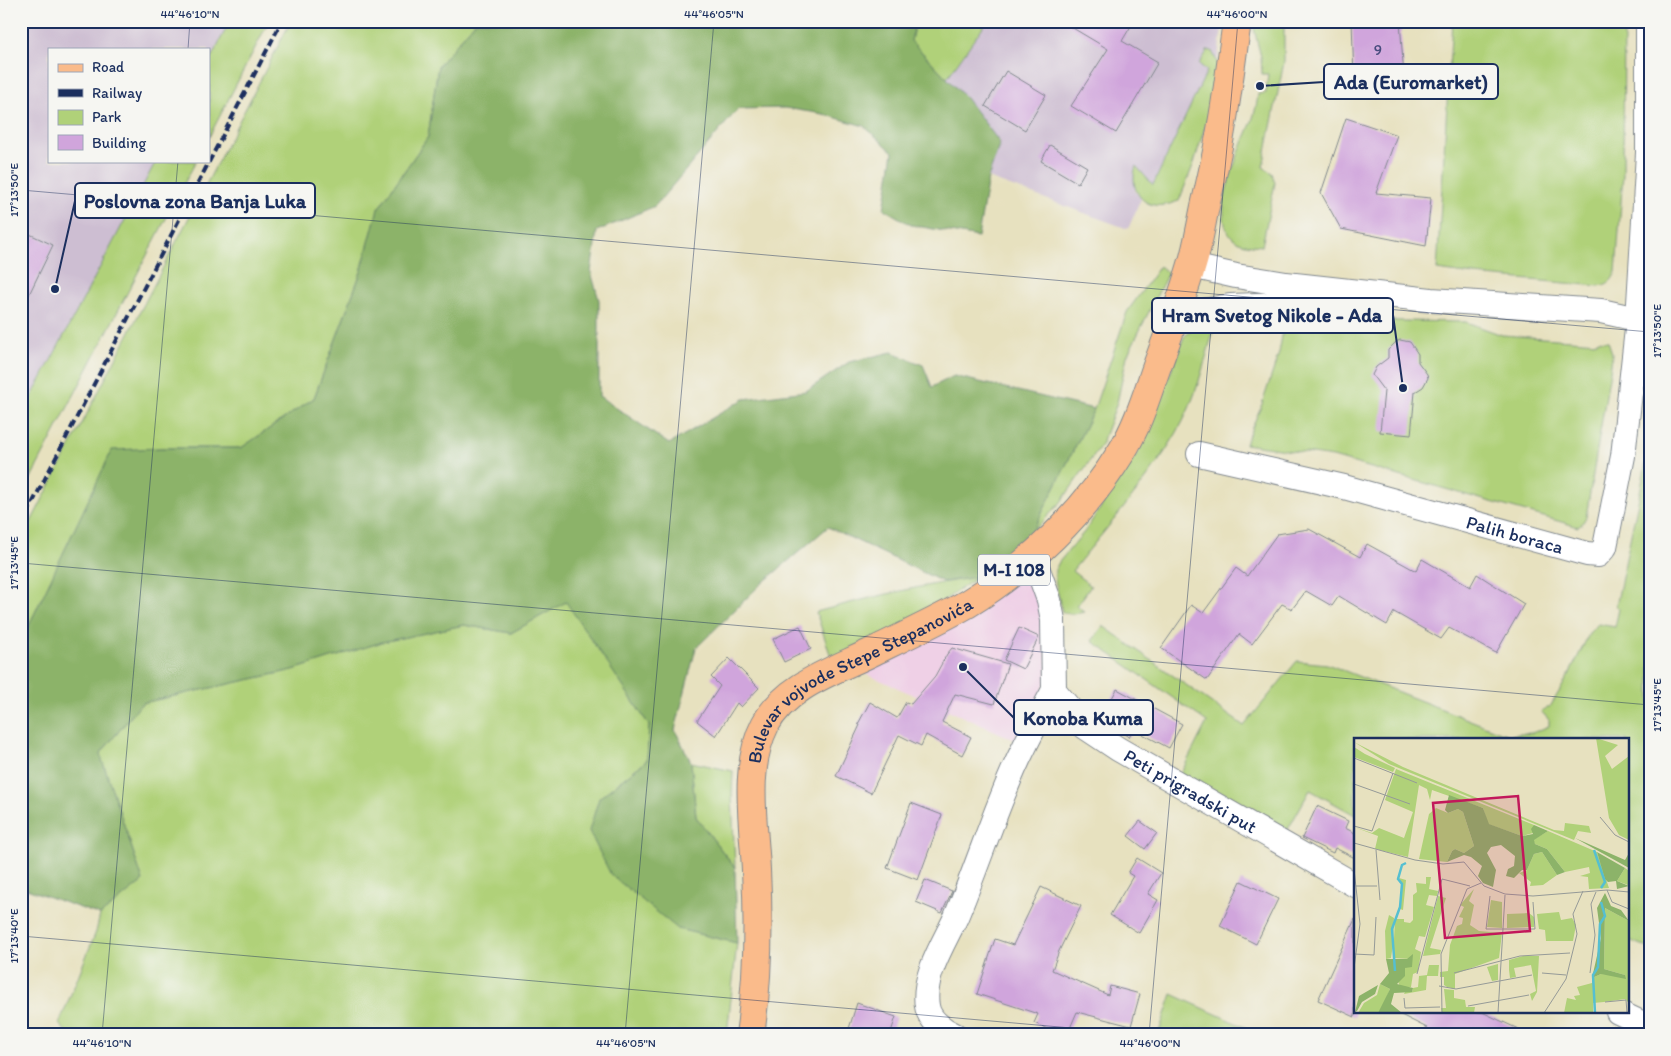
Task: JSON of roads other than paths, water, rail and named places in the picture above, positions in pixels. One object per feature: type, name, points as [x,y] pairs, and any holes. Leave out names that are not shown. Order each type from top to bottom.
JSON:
[{"type":"main road","name":"Bulevar vojvode Stepe Stepanovića","points":[[750,1035],[757,976],[756,869],[752,826],[752,790],[758,742],[766,723],[780,704],[798,689],[932,622],[996,585],[1033,556],[1068,522],[1089,498],[1123,450],[1134,426],[1192,266],[1222,126],[1237,21]]},
{"type":"street","name":"Palih boraca","points":[[1199,454],[1344,487],[1587,554],[1598,555],[1605,548],[1623,456],[1644,321],[1648,153],[1648,21]]},
{"type":"street","points":[[1192,266],[1236,276],[1286,284],[1431,300],[1601,311],[1644,321]]},
{"type":"street","points":[[1175,316],[1230,306],[1431,300]]},
{"type":"street","points":[[955,1035],[940,1028],[927,1007],[931,969],[956,917],[1019,759],[1054,690],[1053,620],[1050,600],[1033,556]]},
{"type":"street","name":"Peti prigradski put","points":[[1054,690],[1085,727],[1118,749],[1354,884]]},
{"type":"street","points":[[1622,1014],[1650,1027]]},
{"type":"railway","points":[[210,160],[282,21]]},
{"type":"railway","points":[[21,525],[209,162]]},
{"type":"place","name":"Ada (Euromarket)","points":[[1260,86]]},
{"type":"place","name":"Poslovna zona Banja Luka","points":[[55,289]]},
{"type":"place","name":"Hram Svetog Nikole - Ada","points":[[1403,388]]},
{"type":"place","name":"Konoba Kuma","points":[[963,667]]}]
